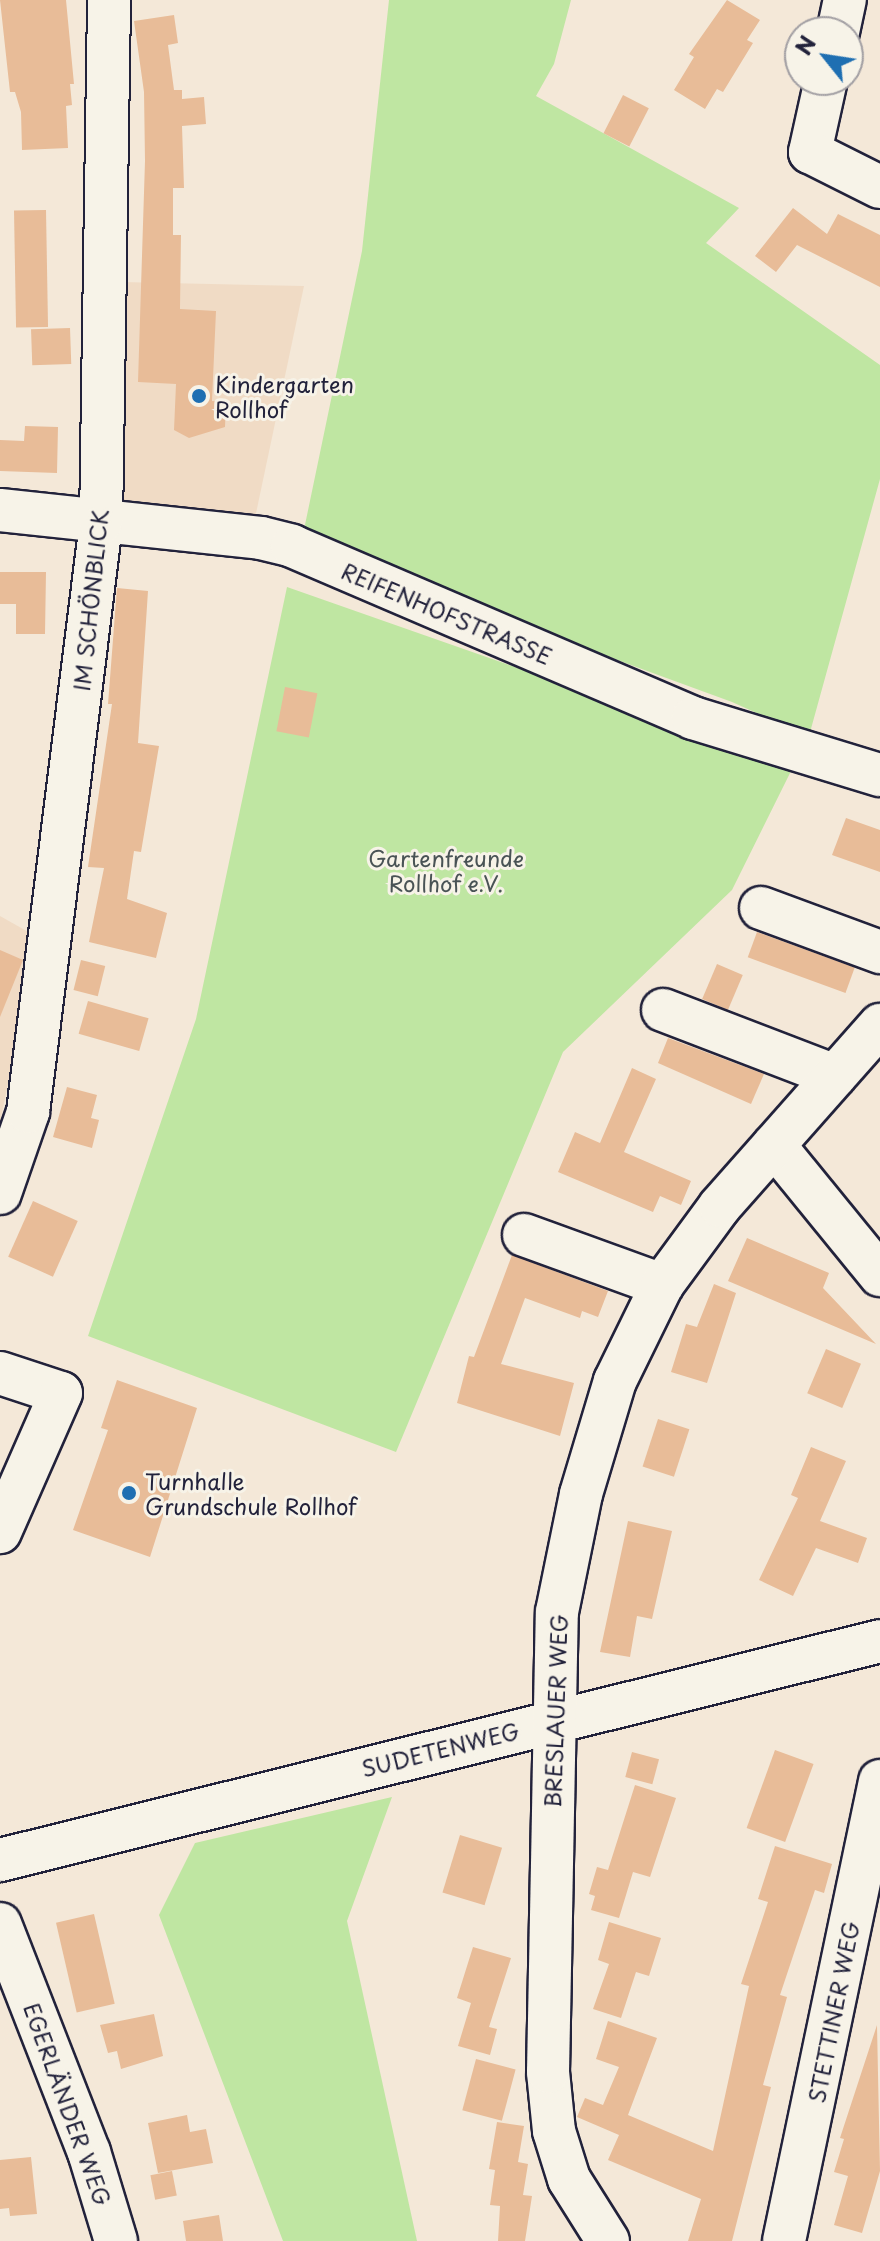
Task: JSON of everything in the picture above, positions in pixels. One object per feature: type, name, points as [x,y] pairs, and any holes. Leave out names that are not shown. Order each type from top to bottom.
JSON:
[{"type":"street","name":"IM SCHÖNBLICK","points":[[0,1193],[28,1112],[101,523],[109,0]]},
{"type":"street","points":[[822,96],[810,152],[880,187]]},
{"type":"street","name":"REIFENHOFSTRASSE","points":[[0,510],[261,538],[292,546],[693,718],[880,775]]},
{"type":"street","points":[[761,908],[880,952]]},
{"type":"street","points":[[663,1010],[835,1076]]},
{"type":"street","name":"BRESLAUER WEG","points":[[608,2241],[569,2179],[554,2131],[548,2072],[557,1612],[581,1494],[615,1381],[662,1285],[774,1145],[880,1025]]},
{"type":"street","points":[[774,1145],[880,1275]]},
{"type":"street","points":[[524,1235],[662,1285]]},
{"type":"street","points":[[0,1373],[61,1393],[0,1532]]},
{"type":"street","name":"SUDETENWEG","points":[[0,1860],[880,1641]]},
{"type":"street","name":"STETTINER WEG","points":[[784,2241],[880,1781]]},
{"type":"street","name":"EGERLÄNDER WEG","points":[[0,1924],[89,2152],[116,2241]]},
{"type":"shaded area","name":"Kindergarten Rollhof","points":[[121,282],[304,286],[255,518],[112,506]]},
{"type":"shaded area","points":[[0,916],[39,938],[0,1122]]},
{"type":"green space","points":[[389,0],[571,0],[554,64],[536,96],[739,208],[706,243],[880,365],[880,479],[809,736],[732,702],[301,544],[362,251]]},
{"type":"green space","name":"Gartenfreunde Rollhof e.V.","points":[[287,587],[794,765],[732,890],[563,1052],[396,1452],[88,1336],[196,1019]]},
{"type":"green space","points":[[392,1797],[347,1921],[417,2241],[283,2241],[159,1915],[195,1843]]},
{"type":"building","points":[[0,0],[66,0],[74,84],[70,84],[72,105],[66,106],[68,148],[22,150],[21,112],[15,92],[10,92]]},
{"type":"building","points":[[727,0],[760,20],[747,40],[753,43],[723,92],[717,89],[705,109],[674,90],[694,57],[689,54]]},
{"type":"building","points":[[174,15],[178,43],[168,45],[174,90],[182,90],[182,99],[204,97],[206,124],[182,126],[184,188],[173,188],[173,235],[181,235],[180,309],[216,311],[212,401],[226,402],[225,427],[189,438],[174,430],[176,384],[138,382],[145,161],[144,92],[134,21]]},
{"type":"building","points":[[623,95],[649,108],[629,146],[603,133]]},
{"type":"building","points":[[793,208],[827,234],[838,214],[880,235],[880,287],[797,245],[776,272],[755,256]]},
{"type":"building","points":[[46,210],[48,327],[16,328],[14,211]]},
{"type":"building","points":[[70,328],[71,364],[32,365],[31,329]]},
{"type":"building","points":[[25,426],[58,427],[57,473],[0,471],[0,440],[24,441]]},
{"type":"building","points":[[0,572],[46,572],[45,634],[16,634],[16,604],[0,604]]},
{"type":"building","points":[[117,588],[148,591],[138,743],[159,746],[141,852],[134,851],[127,899],[167,913],[156,958],[89,942],[104,868],[88,867],[112,704],[108,704]]},
{"type":"building","points":[[285,687],[317,693],[309,737],[276,731]]},
{"type":"building","points":[[846,818],[880,830],[880,872],[832,855]]},
{"type":"building","points":[[757,932],[855,968],[845,993],[748,957]]},
{"type":"building","points":[[0,950],[23,960],[0,1017]]},
{"type":"building","points":[[81,960],[105,966],[98,996],[74,990]]},
{"type":"building","points":[[717,964],[743,975],[728,1010],[702,999]]},
{"type":"building","points":[[88,1001],[149,1018],[139,1051],[79,1034]]},
{"type":"building","points":[[668,1038],[764,1074],[751,1104],[658,1063]]},
{"type":"building","points":[[632,1068],[656,1079],[624,1152],[691,1181],[681,1205],[660,1196],[653,1212],[558,1172],[575,1132],[600,1143]]},
{"type":"building","points":[[67,1087],[97,1095],[91,1118],[99,1120],[92,1148],[53,1137]]},
{"type":"building","points":[[33,1201],[78,1221],[53,1277],[8,1257]]},
{"type":"building","points":[[747,1238],[829,1273],[823,1288],[876,1344],[728,1281]]},
{"type":"building","points":[[512,1255],[608,1291],[598,1317],[582,1311],[580,1318],[525,1298],[501,1364],[574,1383],[560,1436],[457,1403],[469,1356],[474,1357]]},
{"type":"building","points":[[714,1284],[736,1293],[707,1383],[671,1372],[686,1324],[697,1327]]},
{"type":"building","points":[[826,1349],[861,1364],[842,1408],[807,1393]]},
{"type":"building","name":"Turnhalle Grundschule Rollhof","points":[[117,1380],[197,1408],[150,1557],[73,1530],[108,1430],[101,1428]]},
{"type":"building","points":[[658,1419],[689,1429],[674,1477],[643,1467]]},
{"type":"building","points":[[811,1447],[846,1461],[820,1521],[867,1538],[858,1563],[816,1548],[793,1596],[759,1580],[798,1498],[791,1495]]},
{"type":"building","points":[[628,1521],[672,1531],[652,1619],[637,1616],[630,1657],[600,1652]]},
{"type":"building","points":[[775,1750],[814,1764],[785,1842],[747,1828]]},
{"type":"building","points":[[632,1752],[659,1759],[652,1784],[625,1777]]},
{"type":"building","points":[[635,1785],[676,1798],[650,1877],[633,1872],[619,1918],[591,1910],[595,1896],[589,1894],[597,1867],[608,1870]]},
{"type":"building","points":[[460,1835],[502,1848],[485,1905],[442,1892]]},
{"type":"building","points":[[775,1846],[832,1864],[824,1893],[815,1890],[780,1995],[787,1997],[763,2085],[771,2087],[732,2241],[688,2241],[701,2199],[608,2160],[619,2135],[577,2117],[585,2098],[603,2105],[619,2067],[596,2059],[608,2021],[657,2038],[628,2115],[713,2151],[749,1986],[741,1984],[768,1902],[758,1899]]},
{"type":"building","points":[[94,1914],[115,2004],[77,2012],[56,1923]]},
{"type":"building","points":[[609,1922],[661,1938],[649,1976],[636,1972],[621,2018],[593,2009],[609,1964],[598,1960]]},
{"type":"building","points":[[473,1947],[511,1958],[489,2027],[497,2029],[490,2055],[458,2046],[471,2003],[457,1998]]},
{"type":"building","points":[[154,2014],[163,2056],[121,2069],[117,2051],[108,2053],[100,2025]]},
{"type":"building","points":[[877,2025],[880,2171],[862,2233],[834,2225],[848,2176],[834,2172],[844,2139],[840,2138]]},
{"type":"building","points":[[476,2059],[516,2070],[502,2121],[462,2110]]},
{"type":"building","points":[[187,2115],[190,2132],[206,2129],[213,2163],[158,2173],[148,2123]]},
{"type":"building","points":[[497,2122],[524,2126],[518,2162],[528,2164],[523,2195],[532,2196],[525,2241],[498,2241],[500,2206],[490,2205],[495,2170],[489,2169]]},
{"type":"building","points":[[31,2157],[37,2214],[10,2216],[9,2208],[0,2209],[0,2160]]},
{"type":"building","points":[[172,2171],[177,2196],[155,2200],[150,2175]]},
{"type":"building","points":[[219,2215],[223,2241],[186,2241],[183,2221]]},
{"type":"place","name":"Kindergarten Rollhof","points":[[199,396]]},
{"type":"place","name":"Turnhalle Grundschule Rollhof","points":[[129,1493]]}]
